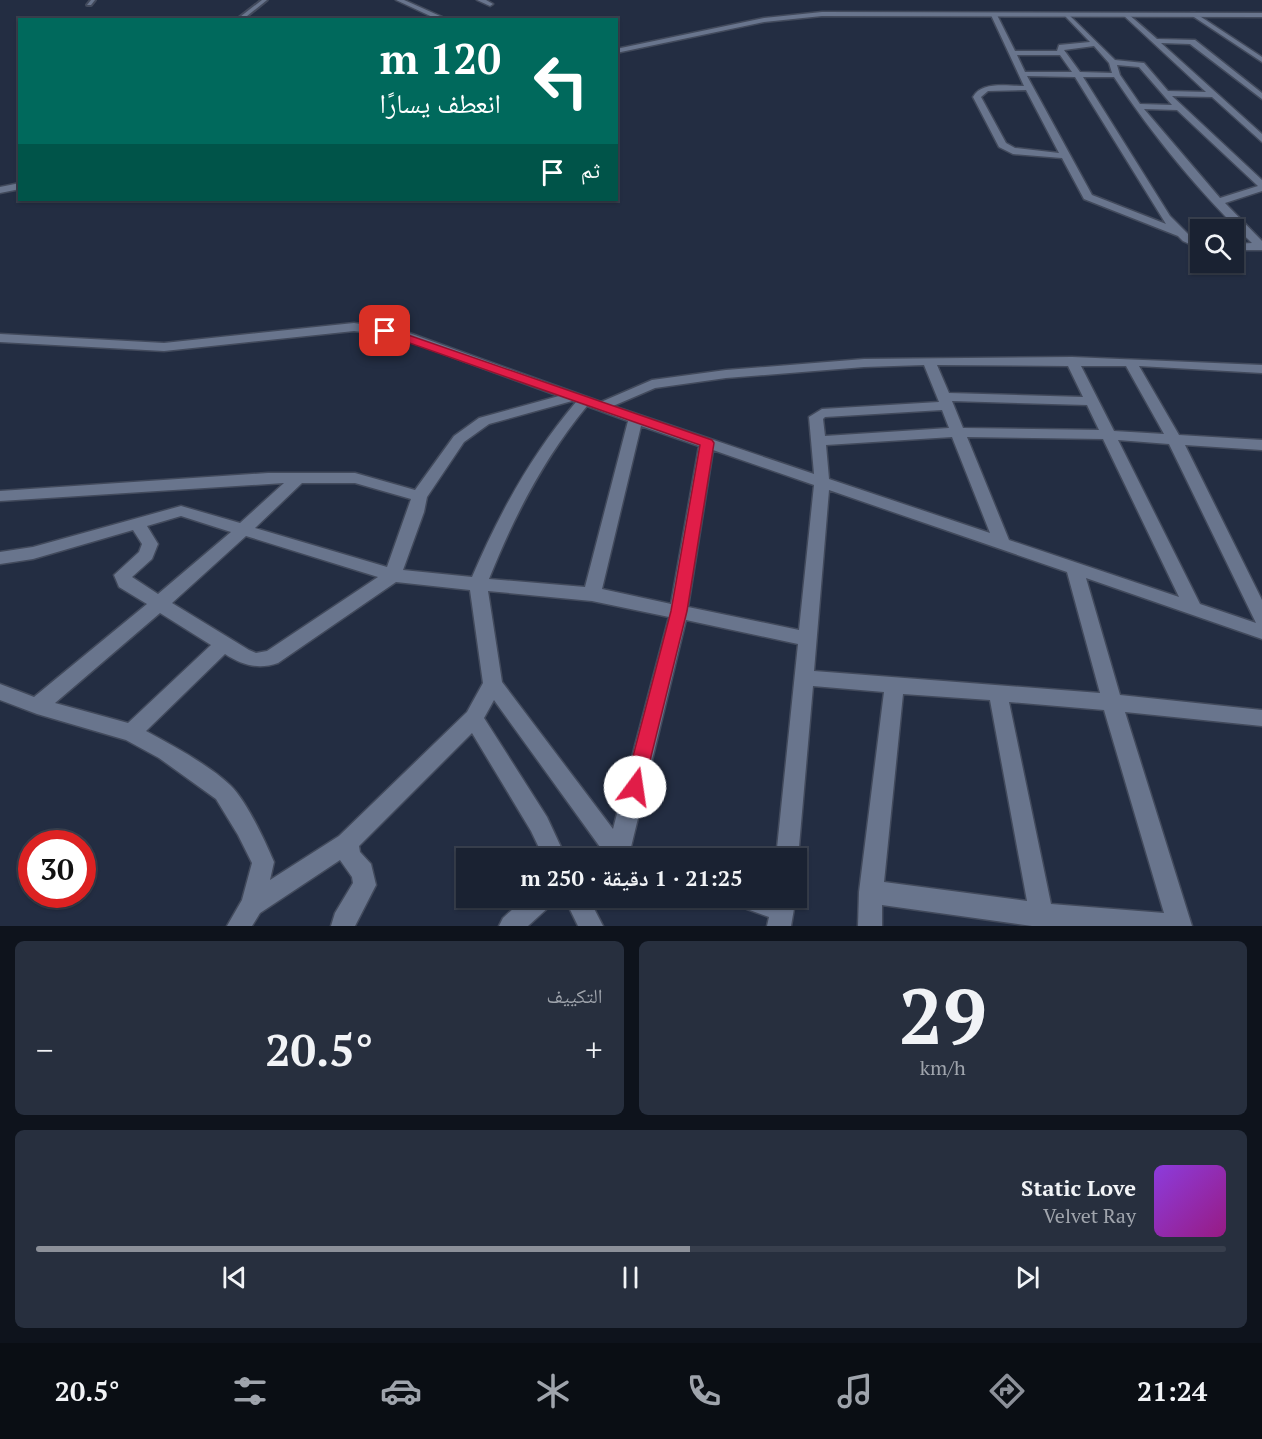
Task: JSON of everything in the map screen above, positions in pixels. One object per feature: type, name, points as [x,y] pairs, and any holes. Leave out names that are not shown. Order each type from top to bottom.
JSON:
[{"type":"street","points":[[399,0],[432,17]]},
{"type":"street","points":[[480,0],[490,4]]},
{"type":"street","points":[[618,51],[736,25],[795,16],[874,13],[1262,15]]},
{"type":"street","points":[[1125,14],[1262,139]]},
{"type":"street","points":[[994,15],[1029,88],[1088,197],[1093,201],[1180,233]]},
{"type":"street","points":[[1067,15],[1113,62],[1116,75],[1137,106],[1218,202],[1262,247]]},
{"type":"street","points":[[1193,15],[1262,60]]},
{"type":"street","points":[[1154,41],[1192,42],[1262,97]]},
{"type":"street","points":[[1094,44],[1062,47],[1061,53],[1078,75],[1166,218],[1190,241]]},
{"type":"street","points":[[1247,51],[1262,51]]},
{"type":"street","points":[[1011,53],[1061,53]]},
{"type":"street","points":[[1113,62],[1142,65],[1179,108],[1262,186],[1218,202]]},
{"type":"street","points":[[1023,74],[1116,75]]},
{"type":"street","points":[[1029,88],[987,89],[979,93],[978,97],[1002,145],[1013,151],[1067,156]]},
{"type":"street","points":[[1167,93],[1212,95]]},
{"type":"street","points":[[1137,106],[1179,108]]},
{"type":"street","points":[[0,190],[18,186]]},
{"type":"street","points":[[1244,246],[1262,247]]},
{"type":"street","points":[[0,338],[164,347],[354,327],[397,333],[636,419],[1262,632]]},
{"type":"street","points":[[929,361],[1002,543]]},
{"type":"street","points":[[1072,362],[1194,609]]},
{"type":"street","points":[[602,406],[652,384],[726,374],[864,363],[1130,362],[1262,369]]},
{"type":"street","points":[[1130,362],[1175,440],[1262,618]]},
{"type":"street","points":[[137,523],[150,544],[146,555],[123,575],[124,582],[224,644],[256,660],[271,657],[393,575],[417,512],[419,495],[445,456],[471,429],[484,421],[579,398]]},
{"type":"street","points":[[579,398],[515,501],[493,545],[478,585],[493,684],[619,848]]},
{"type":"street","points":[[788,848],[822,481],[815,420],[822,413],[945,401],[1091,401]]},
{"type":"street","points":[[592,594],[636,419]]},
{"type":"street","points":[[819,441],[958,432],[1108,435],[1262,445]]},
{"type":"street","points":[[627,848],[679,611],[707,443]]},
{"type":"street","points":[[0,496],[268,478],[355,478],[419,495]]},
{"type":"street","points":[[37,706],[246,529],[298,478]]},
{"type":"street","points":[[181,511],[186,484]]},
{"type":"street","points":[[0,558],[33,553],[181,511],[393,575],[478,585],[592,594],[807,639]]},
{"type":"street","points":[[871,892],[1043,921],[1179,926],[1074,568]]},
{"type":"street","points":[[131,733],[224,644]]},
{"type":"street","points":[[804,678],[894,687],[1112,702],[1262,718]]},
{"type":"street","points":[[252,905],[347,843],[474,718],[493,684]]},
{"type":"street","points":[[870,926],[871,892],[894,687]]},
{"type":"street","points":[[0,692],[37,706],[131,733],[166,752],[223,792],[246,828],[263,862],[252,905],[239,926]]},
{"type":"street","points":[[998,694],[1043,921]]},
{"type":"street","points":[[474,718],[539,824],[550,848]]},
{"type":"street","points":[[343,926],[343,921],[365,885],[363,872],[350,857],[347,843]]},
{"type":"street","points":[[511,926],[531,908]]},
{"type":"street","points":[[582,908],[591,926]]},
{"type":"lane","points":[[241,18],[265,0]]},
{"type":"route","points":[[385,331],[397,333],[707,443],[679,611],[635,787]]}]
